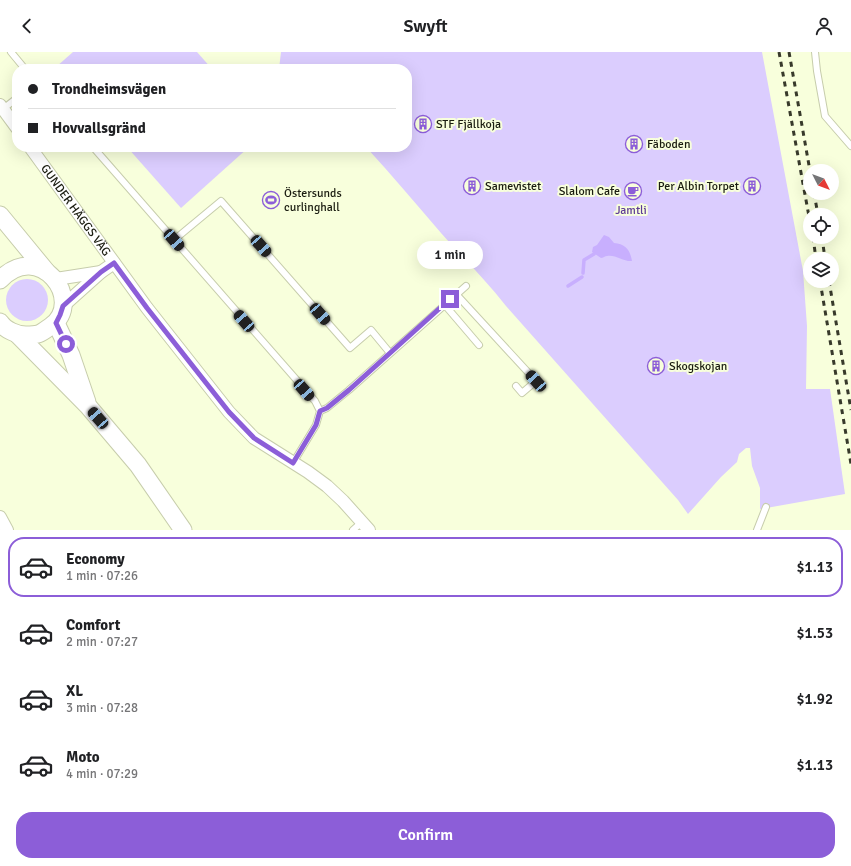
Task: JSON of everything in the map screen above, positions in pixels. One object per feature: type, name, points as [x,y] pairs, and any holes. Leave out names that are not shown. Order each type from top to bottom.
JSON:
[{"type":"main road","points":[[0,215],[51,275],[62,292],[63,306],[56,323],[39,335],[18,335]]},
{"type":"main road","points":[[0,280],[7,273],[19,267],[33,266],[51,275]]},
{"type":"main road","points":[[56,323],[70,355],[88,406]]},
{"type":"main road","points":[[0,324],[18,335],[88,406],[138,465],[183,530]]},
{"type":"street","points":[[1,107],[12,121]]},
{"type":"street","name":"GUNDER HÄGGS VÄG","points":[[34,152],[147,308],[229,412],[254,438],[326,486],[366,526]]},
{"type":"street","points":[[63,306],[101,272],[114,263]]},
{"type":"street","points":[[51,275],[101,272]]},
{"type":"street","points":[[0,517],[7,530]]},
{"type":"lane","points":[[11,52],[21,64]]},
{"type":"lane","points":[[815,52],[825,116],[851,146]]},
{"type":"lane","points":[[1,107],[12,101]]},
{"type":"lane","points":[[97,152],[314,401],[320,411],[316,425],[293,463]]},
{"type":"lane","points":[[174,240],[221,201],[350,348],[371,330],[390,353]]},
{"type":"lane","points":[[320,411],[327,408],[466,286]]},
{"type":"lane","points":[[456,294],[536,381],[522,393],[516,386]]},
{"type":"lane","points":[[444,304],[480,345]]},
{"type":"lane","points":[[757,530],[766,507]]},
{"type":"lane","points":[[353,530],[366,526]]},
{"type":"green space","points":[[73,52],[197,52],[208,64],[59,64]]},
{"type":"green space","name":"Jamtli","points":[[281,52],[762,52],[803,271],[803,288],[804,288],[807,326],[806,389],[830,389],[845,494],[760,509],[760,488],[752,466],[750,448],[746,448],[739,454],[737,462],[721,477],[688,514],[678,500],[371,152],[412,152],[412,64],[280,64]]},
{"type":"green space","points":[[131,152],[243,152],[181,208]]},
{"type":"green space","points":[[27,279],[42,285],[48,300],[42,315],[27,321],[12,315],[6,300],[12,285]]},
{"type":"shaded area","points":[[604,235],[609,237],[614,243],[627,248],[632,261],[610,256],[601,258],[592,252],[593,247],[597,245]]},
{"type":"waterway","points":[[583,273],[584,260],[594,254]]},
{"type":"waterway","points":[[568,286],[582,277]]},
{"type":"railway","points":[[779,52],[807,208]]},
{"type":"railway","points":[[789,52],[809,164]]},
{"type":"railway","points":[[815,200],[817,208]]},
{"type":"railway","points":[[814,244],[815,252]]},
{"type":"railway","points":[[823,244],[824,252]]},
{"type":"railway","points":[[821,288],[851,464]]},
{"type":"railway","points":[[830,288],[851,410]]},
{"type":"place","name":"STF Fjällkoja","points":[[423,124]]},
{"type":"place","name":"Fäboden","points":[[634,144]]},
{"type":"place","name":"Samevistet","points":[[472,186]]},
{"type":"place","name":"Per Albin Torpet","points":[[752,186]]},
{"type":"place","name":"Slalom Cafe","points":[[633,191]]},
{"type":"place","name":"Östersunds curlinghall","points":[[271,200]]},
{"type":"place","name":"Skogskojan","points":[[656,366]]},
{"type":"route","points":[[66,344],[56,323],[63,306],[101,272],[114,263],[147,308],[229,412],[254,438],[293,463],[316,425],[320,411],[327,408],[349,390],[450,299]]}]
